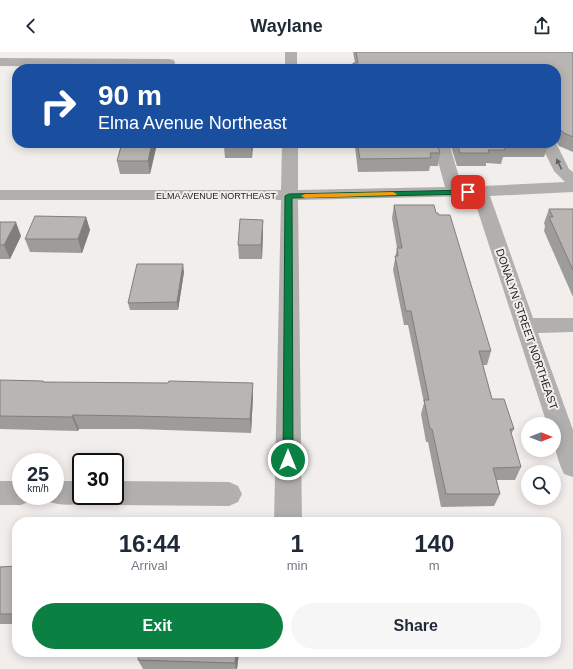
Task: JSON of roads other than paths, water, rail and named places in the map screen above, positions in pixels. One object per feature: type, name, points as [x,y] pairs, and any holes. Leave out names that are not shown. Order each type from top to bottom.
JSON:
[{"type":"street","points":[[291,52],[291,64]]},
{"type":"street","points":[[0,62],[169,63]]},
{"type":"street","points":[[288,517],[290,148]]},
{"type":"street","points":[[442,148],[455,192]]},
{"type":"street","points":[[550,148],[562,171],[573,181]]},
{"type":"street","name":"ELMA AVENUE NORTHEAST","points":[[0,195],[289,196],[480,192],[573,187]]},
{"type":"street","name":"DONALYN STREET NORTHEAST","points":[[480,192],[573,466]]},
{"type":"street","points":[[526,326],[573,325]]},
{"type":"street","points":[[0,493],[12,493]]},
{"type":"street","points":[[124,493],[229,494]]}]
